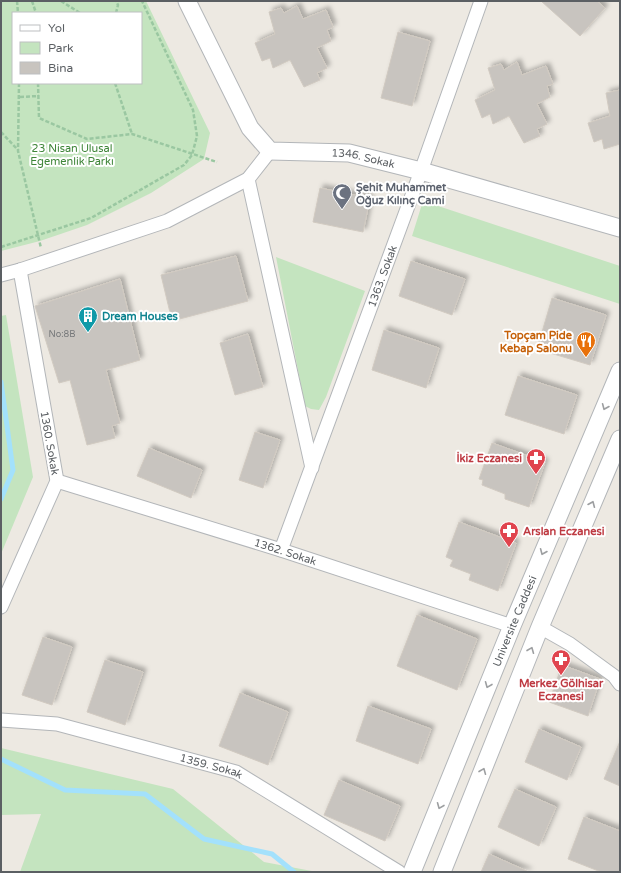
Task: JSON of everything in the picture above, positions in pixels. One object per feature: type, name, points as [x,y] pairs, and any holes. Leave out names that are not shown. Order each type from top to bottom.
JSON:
[{"type":"street","points":[[1,275],[167,221],[248,179],[270,152],[250,128],[187,1]]},
{"type":"street","name":"1363. Sokak","points":[[281,550],[421,171],[481,1]]},
{"type":"street","name":"1346. Sokak","points":[[270,152],[349,154],[421,171],[620,228]]},
{"type":"street","points":[[248,179],[312,468]]},
{"type":"street","name":"1360. Sokak","points":[[1,607],[57,481],[20,270]]},
{"type":"street","name":"Universite Caddesi","points":[[412,872],[512,626],[620,371]]},
{"type":"street","points":[[442,872],[540,627],[620,439]]},
{"type":"street","name":"1362. Sokak","points":[[57,481],[281,550],[512,626]]},
{"type":"street","points":[[540,627],[570,644],[618,677]]},
{"type":"street","name":"1359. Sokak","points":[[1,720],[57,724],[236,772],[399,872]]},
{"type":"path","points":[[17,1],[18,12]]},
{"type":"path","points":[[32,1],[36,12]]},
{"type":"path","points":[[60,1],[78,12]]},
{"type":"path","points":[[116,1],[118,5],[116,12]]},
{"type":"path","points":[[1,247],[91,218],[184,165],[192,155],[197,136],[193,110],[142,1]]},
{"type":"path","points":[[19,84],[18,151],[42,248]]},
{"type":"path","points":[[38,84],[39,118],[87,139],[132,134],[217,162]]},
{"type":"path","points":[[115,84],[132,134]]},
{"type":"path","points":[[20,97],[39,96]]},
{"type":"path","points":[[1,132],[18,151]]},
{"type":"green space","name":"23 Nisan Ulusal Egemenlik Parkı","points":[[1,1],[146,1],[210,133],[204,159],[151,193],[87,225],[40,241],[1,251]]},
{"type":"green space","points":[[423,201],[620,266],[620,304],[412,236]]},
{"type":"green space","points":[[276,257],[365,291],[326,397],[319,410],[311,409],[305,406]]},
{"type":"green space","points":[[6,315],[33,477],[1,554],[1,316]]},
{"type":"green space","points":[[1,748],[173,789],[264,862],[317,872],[20,872],[41,814],[1,815]]},
{"type":"building","points":[[541,1],[597,1],[605,8],[580,36]]},
{"type":"building","points":[[297,6],[303,19],[326,10],[333,27],[327,30],[331,41],[317,48],[327,68],[317,73],[320,80],[304,87],[290,60],[273,68],[270,58],[262,61],[255,43],[275,34],[269,12],[281,8],[284,13]]},
{"type":"building","points":[[398,32],[430,41],[412,106],[381,98]]},
{"type":"building","points":[[517,62],[522,75],[546,66],[553,84],[547,86],[550,97],[537,104],[547,124],[537,129],[540,136],[524,143],[509,116],[493,124],[490,114],[482,118],[475,100],[495,90],[488,68],[501,64],[504,70]]},
{"type":"building","points":[[620,90],[620,144],[604,149],[602,139],[594,142],[588,123],[610,116],[606,93]]},
{"type":"building","name":"Şehit Muhammet Oğuz Kılınç Cami","points":[[320,188],[370,198],[363,232],[313,222]]},
{"type":"building","points":[[236,256],[248,301],[172,321],[161,275]]},
{"type":"building","points":[[411,261],[465,279],[452,315],[399,296]]},
{"type":"building","name":"Dream Houses","points":[[120,279],[140,360],[106,370],[120,423],[112,426],[115,438],[87,445],[70,380],[59,383],[35,306]]},
{"type":"building","points":[[552,298],[606,315],[590,365],[537,349]]},
{"type":"building","points":[[384,330],[439,348],[426,388],[372,370]]},
{"type":"building","points":[[248,334],[263,387],[235,395],[220,343]]},
{"type":"building","points":[[518,376],[577,395],[564,434],[505,415]]},
{"type":"building","points":[[255,432],[280,440],[263,488],[239,480]]},
{"type":"building","points":[[492,443],[545,462],[529,507],[505,499],[505,494],[482,485],[483,480],[479,479]]},
{"type":"building","points":[[149,448],[202,470],[191,498],[137,476]]},
{"type":"building","points":[[459,522],[516,543],[498,591],[469,580],[471,574],[450,566],[453,560],[446,557]]},
{"type":"building","points":[[417,615],[477,639],[457,690],[397,666]]},
{"type":"building","points":[[43,637],[72,647],[52,705],[22,695]]},
{"type":"building","points":[[105,660],[143,672],[125,725],[87,712]]},
{"type":"building","points":[[562,665],[600,679],[588,716],[549,702]]},
{"type":"building","points":[[240,693],[288,712],[268,765],[219,746]]},
{"type":"building","points":[[368,706],[431,729],[418,764],[356,741]]},
{"type":"building","points":[[539,729],[581,747],[567,780],[525,762]]},
{"type":"building","points":[[620,741],[620,786],[604,779]]},
{"type":"building","points":[[339,780],[400,806],[385,841],[324,815]]},
{"type":"building","points":[[515,789],[556,807],[539,846],[498,827]]},
{"type":"building","points":[[584,817],[620,831],[620,872],[601,872],[568,859]]},
{"type":"building","points":[[489,854],[529,872],[481,872]]},
{"type":"waterway","points":[[1,382],[13,470],[1,499]]},
{"type":"waterway","points":[[1,759],[65,790],[145,794],[204,839],[272,854],[294,872]]},
{"type":"place","name":"Şehit Muhammet Oğuz Kılınç Cami","points":[[342,210]]},
{"type":"place","name":"Dream Houses","points":[[88,333]]},
{"type":"place","name":"Topçam Pide Kebap Salonu","points":[[586,358]]},
{"type":"place","name":"İkiz Eczanesi","points":[[536,475]]},
{"type":"place","name":"Arslan Eczanesi","points":[[509,548]]},
{"type":"place","name":"Merkez Gölhisar Eczanesi","points":[[561,676]]}]
